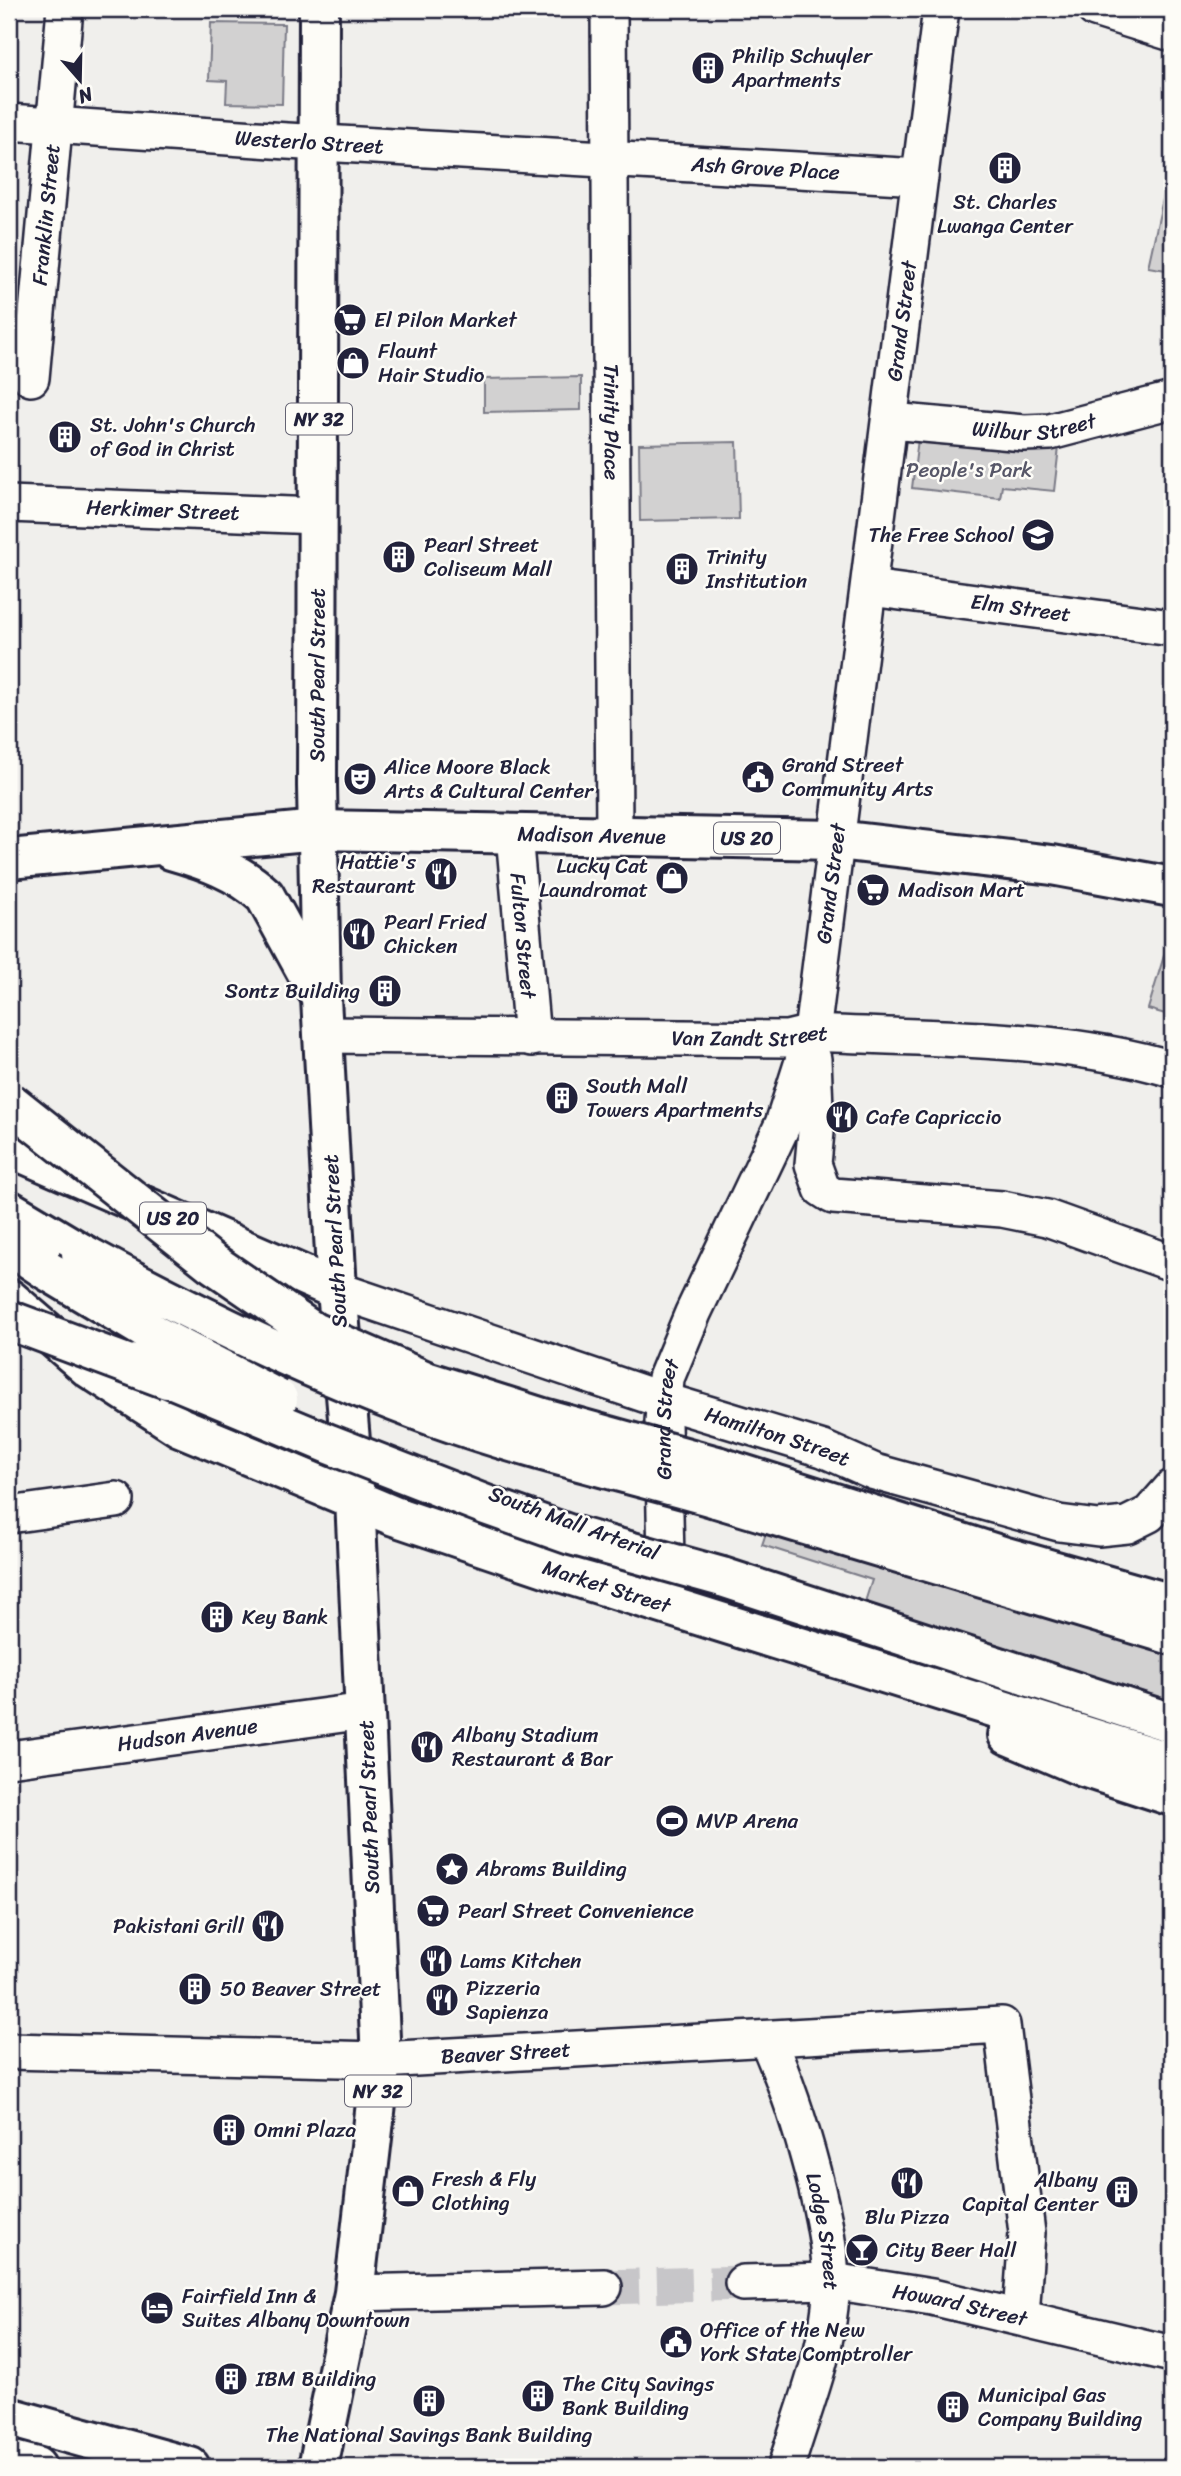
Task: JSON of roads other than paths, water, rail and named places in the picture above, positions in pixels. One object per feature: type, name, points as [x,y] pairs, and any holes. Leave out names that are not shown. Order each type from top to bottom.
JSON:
[{"type":"main road","name":"South Pearl Street","points":[[318,2467],[354,2293],[381,2060],[355,1499],[337,1290],[322,1016],[318,830],[319,9]]},
{"type":"main road","name":"Madison Avenue","points":[[9,859],[318,830],[837,840],[1052,865],[1172,887]]},
{"type":"main road","points":[[155,846],[213,862],[254,886],[276,912],[322,1016]]},
{"type":"main road","points":[[9,1102],[211,1262],[313,1332],[426,1381],[543,1418],[717,1482],[1172,1635]]},
{"type":"main road","name":"US 20","points":[[9,1147],[337,1290]]},
{"type":"main road","points":[[9,1209],[81,1253],[202,1316],[372,1393],[513,1442],[717,1482],[1006,1557],[1172,1604]]},
{"type":"main road","name":"South Mall Arterial","points":[[9,1245],[155,1335],[351,1437],[419,1467],[722,1577],[1172,1723]]},
{"type":"main road","points":[[9,1301],[167,1379]]},
{"type":"main road","name":"Market Street","points":[[9,1301],[89,1368],[136,1401],[180,1427],[239,1453],[441,1534],[863,1668]]},
{"type":"main road","points":[[9,1320],[167,1379],[486,1505],[571,1535],[722,1577]]},
{"type":"main road","points":[[863,1668],[1172,1763]]},
{"type":"main road","points":[[863,1668],[1050,1753],[1172,1796]]},
{"type":"main road","points":[[9,2417],[96,2455],[190,2467]]},
{"type":"main road","points":[[9,2460],[36,2467]]},
{"type":"street","name":"Franklin Street","points":[[31,378],[65,9]]},
{"type":"street","name":"Trinity Place","points":[[609,9],[614,835]]},
{"type":"street","name":"Grand Street","points":[[667,1606],[664,1401],[666,1378],[692,1313],[783,1124],[812,1032],[941,9]]},
{"type":"street","points":[[1095,9],[1172,33]]},
{"type":"street","name":"Westerlo Street","points":[[9,122],[609,159]]},
{"type":"street","name":"Ash Grove Place","points":[[609,159],[920,177]]},
{"type":"street","name":"Wilbur Street","points":[[891,422],[1024,433],[1050,432],[1172,400]]},
{"type":"street","name":"Herkimer Street","points":[[9,504],[318,516]]},
{"type":"street","name":"Elm Street","points":[[870,588],[1172,628]]},
{"type":"street","name":"Fulton Street","points":[[514,834],[531,1038]]},
{"type":"street","name":"Van Zandt Street","points":[[322,1016],[517,1034],[531,1038],[788,1039],[812,1032],[1079,1048],[1128,1056],[1172,1069]]},
{"type":"street","points":[[812,1032],[816,1178],[822,1189],[833,1196],[963,1203],[1024,1213],[1047,1218],[1171,1262]]},
{"type":"street","name":"Hamilton Street","points":[[337,1290],[664,1401],[823,1449],[899,1479],[1059,1523],[1084,1528],[1127,1525],[1149,1514],[1172,1488]]},
{"type":"street","points":[[9,1515],[116,1500]]},
{"type":"street","name":"Hudson Avenue","points":[[9,1759],[365,1711]]},
{"type":"street","name":"Beaver Street","points":[[9,2051],[381,2060],[1002,2025],[1027,2233],[1021,2316]]},
{"type":"street","name":"Lodge Street","points":[[767,2039],[789,2094],[811,2172],[829,2252],[832,2281],[824,2338],[786,2467]]},
{"type":"street","name":"Howard Street","points":[[743,2283],[832,2281],[932,2297],[1172,2354]]},
{"type":"street","points":[[354,2293],[604,2287]]},
{"type":"tunnel","points":[[604,2287],[743,2283]]},
{"type":"place","name":"Philip Schuyler Apartments","points":[[708,68]]},
{"type":"place","name":"St. Charles Lwanga Center","points":[[1005,168]]},
{"type":"place","name":"El Pilon Market","points":[[350,320]]},
{"type":"place","name":"Flaunt Hair Studio","points":[[353,363]]},
{"type":"place","name":"St. John's Church of God in Christ","points":[[65,437]]},
{"type":"place","name":"The Free School","points":[[1038,535]]},
{"type":"place","name":"Pearl Street Coliseum Mall","points":[[399,557]]},
{"type":"place","name":"Trinity Institution","points":[[682,569]]},
{"type":"place","name":"Grand Street Community Arts","points":[[758,777]]},
{"type":"place","name":"Alice Moore Black Arts & Cultural Center","points":[[360,779]]},
{"type":"place","name":"Hattie's Restaurant","points":[[441,874]]},
{"type":"place","name":"Lucky Cat Laundromat","points":[[672,878]]},
{"type":"place","name":"Madison Mart","points":[[873,890]]},
{"type":"place","name":"Pearl Fried Chicken","points":[[359,934]]},
{"type":"place","name":"Sontz Building","points":[[385,991]]},
{"type":"place","name":"South Mall Towers Apartments","points":[[562,1098]]},
{"type":"place","name":"Cafe Capriccio","points":[[842,1117]]},
{"type":"place","name":"Key Bank","points":[[217,1617]]},
{"type":"place","name":"Albany Stadium Restaurant & Bar","points":[[427,1747]]},
{"type":"place","name":"MVP Arena","points":[[672,1821]]},
{"type":"place","name":"Abrams Building","points":[[452,1869]]},
{"type":"place","name":"Pearl Street Convenience","points":[[433,1911]]},
{"type":"place","name":"Pakistani Grill","points":[[268,1926]]},
{"type":"place","name":"Lams Kitchen","points":[[436,1961]]},
{"type":"place","name":"50 Beaver Street","points":[[195,1989]]},
{"type":"place","name":"Pizzeria Sapienza","points":[[442,2000]]},
{"type":"place","name":"Omni Plaza","points":[[229,2130]]},
{"type":"place","name":"Blu Pizza","points":[[907,2183]]},
{"type":"place","name":"Fresh & Fly Clothing","points":[[408,2191]]},
{"type":"place","name":"Albany Capital Center","points":[[1122,2192]]},
{"type":"place","name":"City Beer Hall","points":[[862,2250]]},
{"type":"place","name":"Fairfield Inn & Suites Albany Downtown","points":[[157,2308]]},
{"type":"place","name":"Office of the New York State Comptroller","points":[[676,2342]]},
{"type":"place","name":"IBM Building","points":[[231,2379]]},
{"type":"place","name":"The City Savings Bank Building","points":[[538,2396]]},
{"type":"place","name":"The National Savings Bank Building","points":[[429,2401]]},
{"type":"place","name":"Municipal Gas Company Building","points":[[953,2407]]},
{"type":"park label","name":"People's Park","points":[[969,470]]}]
